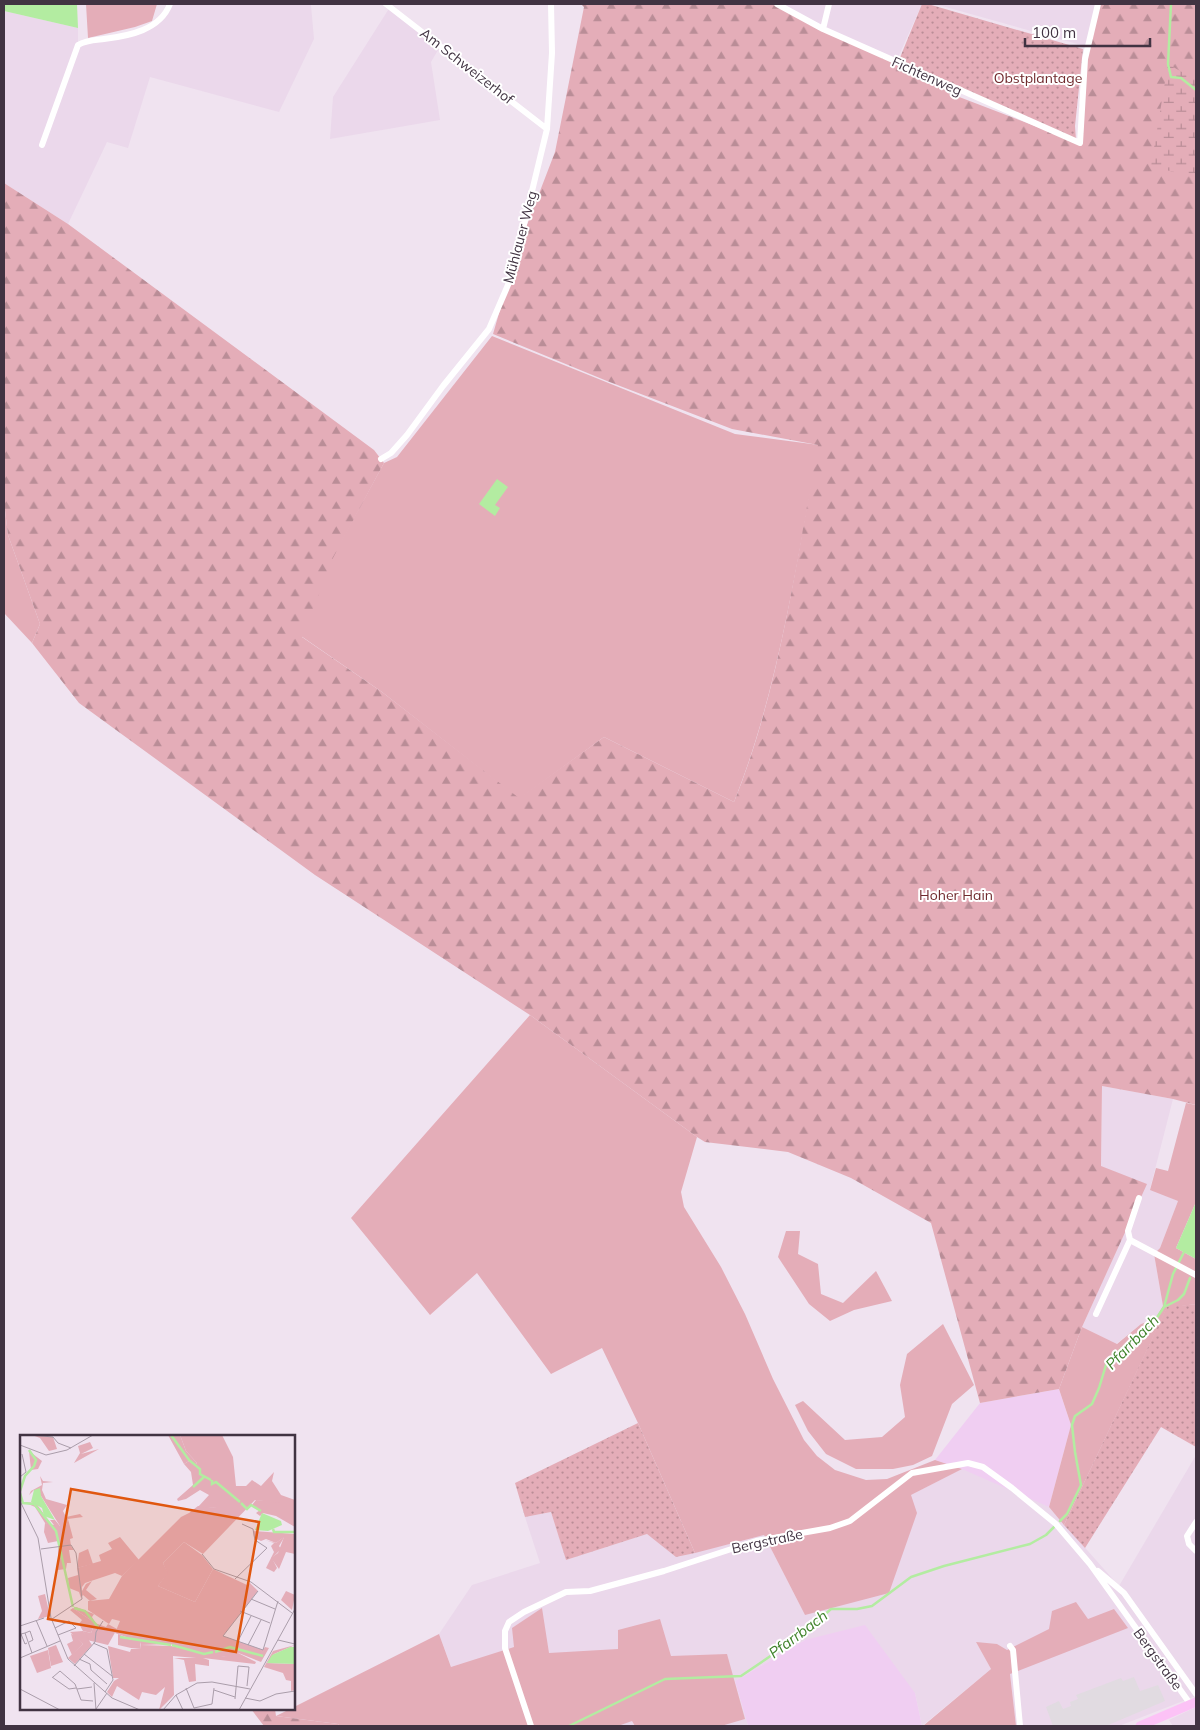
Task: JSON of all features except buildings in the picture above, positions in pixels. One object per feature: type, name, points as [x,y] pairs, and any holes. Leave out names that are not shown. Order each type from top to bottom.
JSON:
[{"type":"street","points":[[42,145],[78,45],[85,41],[126,36],[142,31],[156,23],[170,4]]},
{"type":"street","name":"Am Schweizerhof","points":[[386,4],[547,128]]},
{"type":"street","name":"Mühlauer Weg","points":[[381,459],[391,453],[407,435],[492,324],[512,278],[547,128],[552,53],[551,4]]},
{"type":"street","name":"Fichtenweg","points":[[777,4],[823,29],[1080,144],[1085,58],[1098,4]]},
{"type":"street","points":[[823,29],[828,4]]},
{"type":"street","points":[[1096,1314],[1130,1240],[1128,1231],[1140,1198]]},
{"type":"street","points":[[1130,1240],[1196,1275]]},
{"type":"street","name":"Bergstraße","points":[[531,1726],[505,1648],[505,1631],[509,1622],[524,1612],[566,1592],[595,1590],[756,1541],[830,1528],[850,1521],[912,1473],[968,1463],[983,1467],[1056,1524],[1090,1564],[1194,1703]]},
{"type":"street","points":[[1196,1522],[1187,1536],[1189,1544],[1196,1551]]},
{"type":"street","name":"Bergstraße","points":[[1090,1564],[1124,1593],[1196,1694]]},
{"type":"street","points":[[1010,1646],[1020,1726]]},
{"type":"street","points":[[1140,1726],[1194,1703]]},
{"type":"shaded area","points":[[4,4],[77,4],[78,28],[4,11]]},
{"type":"shaded area","points":[[170,4],[311,5],[314,39],[279,112],[150,77],[128,148],[107,142],[68,224],[4,183],[4,11],[78,28],[78,44],[126,36],[156,23]]},
{"type":"shaded area","points":[[777,4],[922,4],[896,62]]},
{"type":"shaded area","points":[[935,4],[1098,4],[1088,47]]},
{"type":"shaded area","points":[[390,7],[441,45],[431,62],[440,120],[330,139],[333,97]]},
{"type":"shaded area","points":[[497,479],[508,487],[495,505],[500,508],[495,516],[479,504]]},
{"type":"shaded area","points":[[1102,1086],[1173,1099],[1150,1189],[1178,1201],[1160,1248],[1154,1254],[1163,1306],[1155,1319],[1141,1324],[1116,1344],[1082,1327],[1146,1184],[1101,1167]]},
{"type":"shaded area","points":[[1196,1202],[1196,1259],[1176,1248]]},
{"type":"shaded area","points":[[1059,1389],[1071,1425],[1049,1507],[962,1469],[935,1460],[980,1403]]},
{"type":"shaded area","points":[[1196,1455],[1196,1696],[1119,1726],[1016,1726],[1010,1674],[976,1642],[991,1669],[922,1726],[915,1693],[805,1640],[735,1681],[748,1726],[473,1726],[439,1634],[472,1585],[540,1563],[525,1517],[551,1512],[566,1560],[647,1534],[677,1557],[764,1535],[805,1615],[911,1495],[961,1469],[982,1464],[1049,1507],[1119,1586]]},
{"type":"shaded area","points":[[865,1625],[915,1693],[922,1726],[748,1726],[735,1681],[805,1640]]},
{"type":"shaded area","points":[[1134,1677],[1140,1691],[1158,1685],[1165,1701],[1106,1726],[1053,1726],[1046,1707],[1059,1701],[1063,1709],[1071,1706],[1070,1702],[1078,1699],[1076,1695],[1121,1678],[1123,1681]]},
{"type":"shaded area","points":[[1196,1707],[1196,1726],[1173,1726],[1169,1720]]},
{"type":"green space","points":[[86,4],[157,4],[152,21],[88,38]]},
{"type":"green space","name":"Hoher Hain","points":[[581,4],[777,4],[896,62],[954,95],[1079,143],[1081,90],[1098,4],[1196,4],[1196,1105],[1102,1086],[1101,1166],[1147,1184],[1082,1327],[1059,1389],[980,1403],[931,1223],[851,1178],[788,1152],[705,1142],[697,1137],[530,1015],[315,875],[79,703],[32,643],[40,624],[8,535],[4,502],[4,183],[68,224],[374,450],[384,463],[333,558],[302,637],[382,692],[519,798],[604,737],[734,802],[750,760],[775,671],[794,581],[818,445],[732,429],[607,381],[493,334],[517,251],[555,152],[584,7]]},
{"type":"green space","name":"Obstplantage","points":[[922,4],[928,4],[1083,49],[1075,126],[1076,140],[899,60]]},
{"type":"green space","points":[[1168,64],[1196,80],[1196,178],[1151,166]]},
{"type":"green space","points":[[492,336],[735,434],[819,445],[775,671],[750,759],[734,802],[604,737],[519,799],[382,692],[301,636],[332,558],[384,463],[397,457]]},
{"type":"green space","points":[[4,502],[8,535],[40,624],[32,643],[4,613]]},
{"type":"green space","points":[[530,1015],[697,1137],[681,1192],[684,1207],[721,1267],[745,1314],[773,1379],[804,1440],[817,1456],[835,1470],[866,1480],[887,1479],[935,1460],[962,1469],[911,1495],[917,1513],[889,1593],[805,1615],[764,1535],[695,1553],[638,1423],[602,1348],[551,1374],[477,1273],[430,1315],[351,1218]]},
{"type":"green space","points":[[1186,1103],[1196,1105],[1196,1202],[1176,1248],[1196,1259],[1196,1304],[1167,1308],[1064,1525],[1049,1507],[1071,1425],[1059,1389],[1082,1327],[1117,1344],[1141,1324],[1155,1319],[1163,1306],[1154,1254],[1160,1248],[1178,1201],[1150,1190],[1156,1168],[1168,1171]]},
{"type":"green space","points":[[786,1231],[800,1231],[798,1254],[818,1264],[821,1294],[843,1303],[876,1271],[892,1301],[854,1310],[830,1321],[809,1304],[778,1257]]},
{"type":"green space","points":[[1196,1304],[1196,1447],[1161,1427],[1085,1548],[1064,1525],[1167,1307]]},
{"type":"green space","points":[[943,1324],[974,1385],[952,1404],[932,1456],[913,1465],[893,1469],[856,1469],[826,1454],[808,1431],[795,1405],[803,1401],[845,1440],[882,1437],[905,1417],[900,1385],[907,1354]]},
{"type":"green space","points":[[638,1423],[695,1553],[676,1557],[647,1534],[566,1560],[551,1512],[525,1517],[515,1483]]},
{"type":"green space","points":[[1076,1602],[1088,1619],[1114,1609],[1128,1628],[1010,1674],[1016,1726],[923,1726],[991,1669],[976,1642],[997,1644],[1007,1650],[1049,1629],[1052,1611]]},
{"type":"green space","points":[[542,1608],[549,1653],[618,1649],[618,1630],[660,1619],[671,1656],[727,1654],[745,1719],[721,1726],[635,1726],[632,1721],[618,1726],[339,1726],[338,1724],[276,1716],[288,1710],[295,1710],[295,1706],[439,1634],[451,1667],[514,1647],[512,1628]]},
{"type":"green space","points":[[252,1710],[275,1710],[276,1716],[338,1724],[339,1726],[264,1726]]},
{"type":"waterway","name":"Pfarrbach","points":[[1171,4],[1168,64],[1171,77],[1181,78],[1196,90]]},
{"type":"waterway","points":[[1164,1307],[1173,1274],[1184,1252]]},
{"type":"waterway","name":"Pfarrbach","points":[[1060,1521],[1067,1514],[1081,1485],[1072,1425],[1075,1416],[1092,1404],[1106,1365],[1120,1350],[1154,1322],[1164,1307],[1178,1300],[1184,1294],[1190,1278]]},
{"type":"waterway","name":"Pfarrbach","points":[[569,1726],[665,1679],[741,1676],[803,1634],[831,1609],[857,1609],[872,1606],[911,1577],[944,1566],[1030,1544],[1046,1535],[1054,1527]]}]
